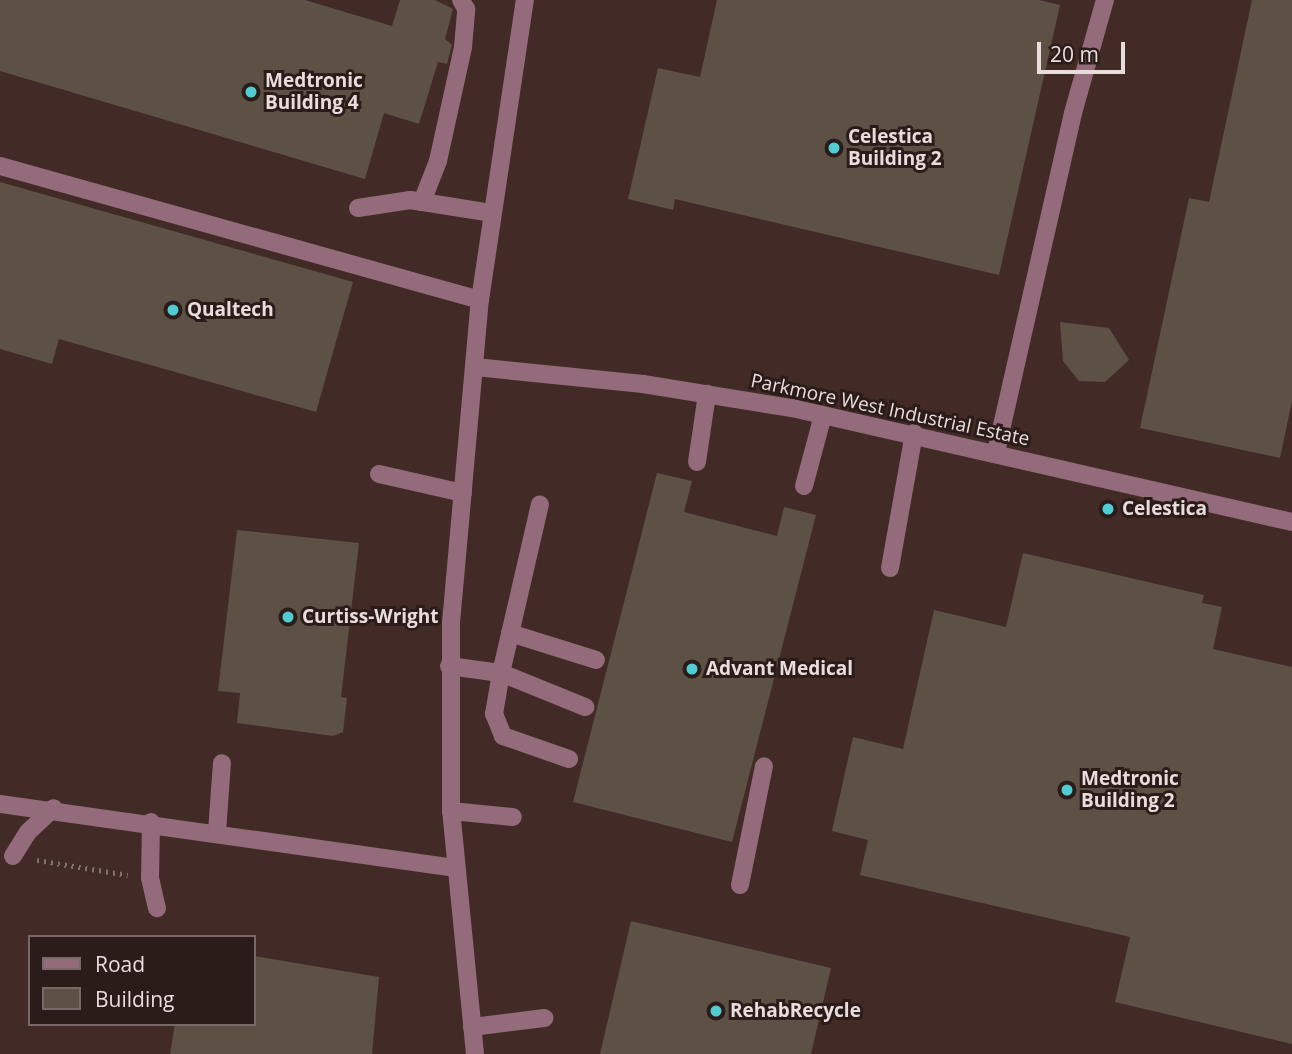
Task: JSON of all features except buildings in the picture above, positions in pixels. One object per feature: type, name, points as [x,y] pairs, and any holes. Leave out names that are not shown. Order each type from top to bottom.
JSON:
[{"type":"street","points":[[422,202],[438,161],[463,47],[466,9],[461,0]]},
{"type":"street","points":[[475,1054],[451,811],[449,666],[480,300],[525,0]]},
{"type":"street","points":[[996,452],[1073,113],[1105,0]]},
{"type":"street","points":[[0,166],[480,300]]},
{"type":"street","points":[[358,208],[422,202],[491,213]]},
{"type":"street","name":"Parkmore West Industrial Estate","points":[[475,366],[707,394],[823,415],[914,433],[1292,522]]},
{"type":"street","points":[[697,462],[707,394]]},
{"type":"street","points":[[804,486],[823,415]]},
{"type":"street","points":[[890,568],[914,433]]},
{"type":"street","points":[[379,474],[463,492]]},
{"type":"street","points":[[540,504],[494,713],[503,736],[569,759]]},
{"type":"street","points":[[510,632],[596,660]]},
{"type":"street","points":[[449,666],[501,673],[586,707]]},
{"type":"street","points":[[216,832],[222,763]]},
{"type":"street","points":[[740,885],[764,766]]},
{"type":"street","points":[[0,790],[20,803]]},
{"type":"street","points":[[0,804],[20,803],[455,868]]},
{"type":"street","points":[[13,856],[28,832],[54,808]]},
{"type":"street","points":[[451,811],[513,817]]},
{"type":"street","points":[[151,822],[150,878],[157,908]]},
{"type":"street","points":[[472,1027],[544,1018]]},
{"type":"path","points":[[13,856],[150,878]]},
{"type":"shaded area","points":[[0,0],[1292,0],[1292,1054],[0,1054]]},
{"type":"place","name":"Medtronic Building 4","points":[[251,92]]},
{"type":"place","name":"Celestica Building 2","points":[[834,148]]},
{"type":"place","name":"Qualtech","points":[[173,310]]},
{"type":"place","name":"Celestica","points":[[1108,509]]},
{"type":"place","name":"Curtiss-Wright","points":[[288,617]]},
{"type":"place","name":"Advant Medical","points":[[692,669]]},
{"type":"place","name":"Medtronic Building 2","points":[[1067,790]]},
{"type":"place","name":"RehabRecycle","points":[[716,1011]]}]
